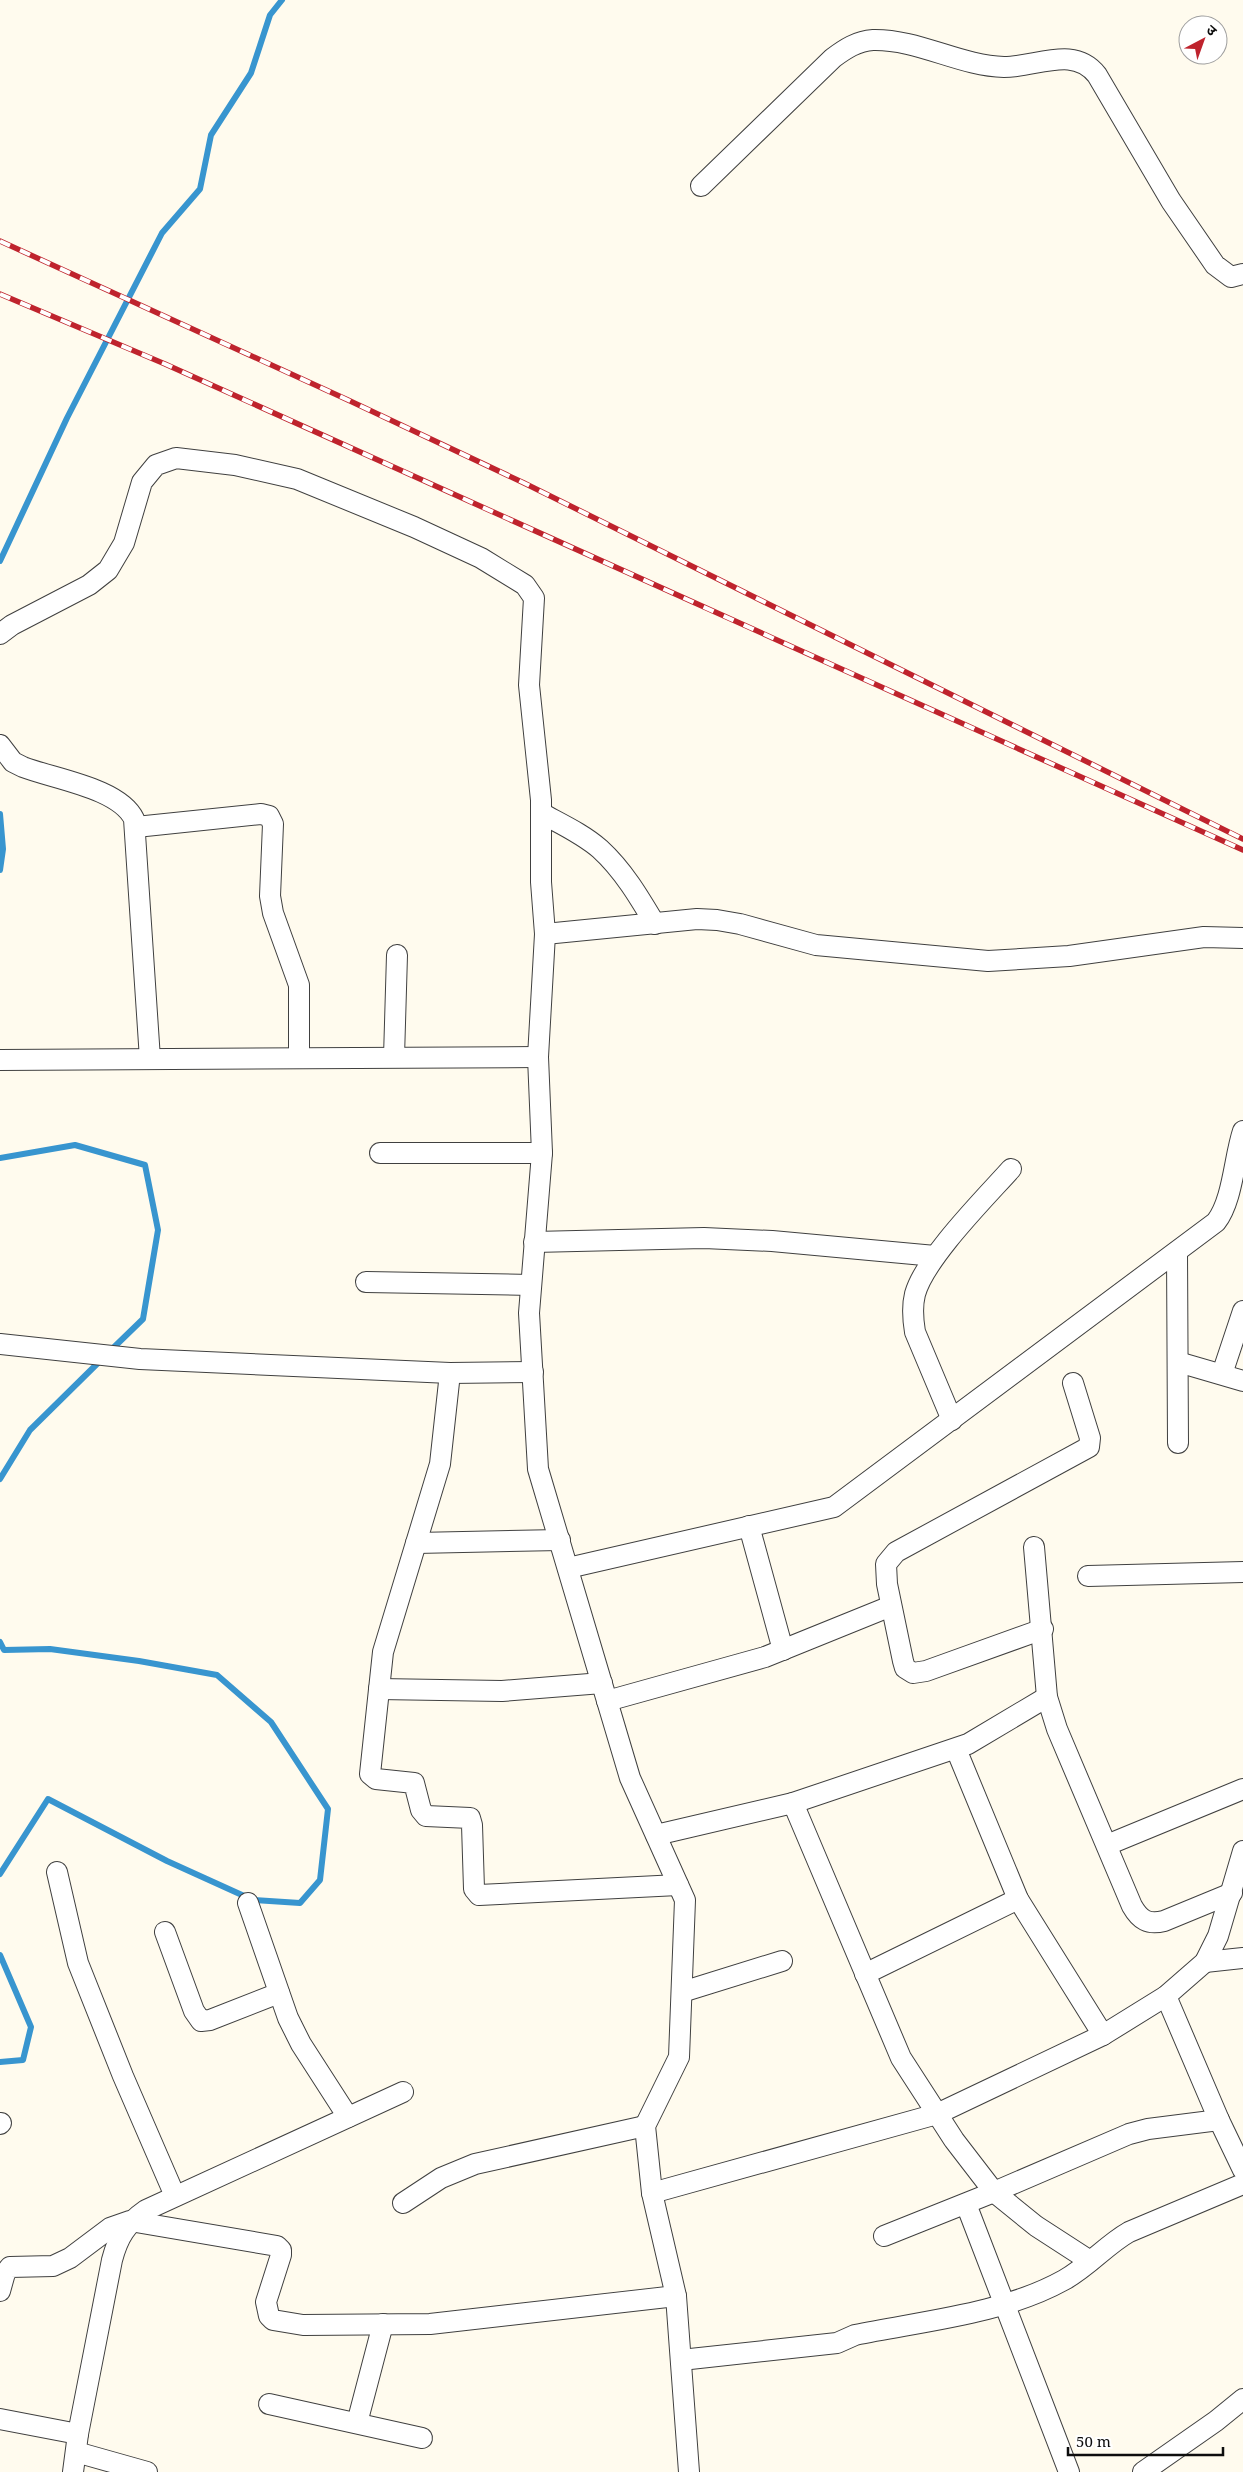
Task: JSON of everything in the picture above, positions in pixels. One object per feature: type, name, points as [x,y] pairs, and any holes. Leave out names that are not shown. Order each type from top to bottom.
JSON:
[{"type":"street","points":[[701,186],[832,58],[848,47],[861,42],[874,40],[896,43],[1004,67],[1074,59],[1090,66],[1097,76],[1170,201],[1215,265],[1231,277],[1243,274]]},
{"type":"street","points":[[0,634],[12,625],[89,586],[108,570],[124,543],[142,482],[156,465],[176,458],[235,465],[298,480],[414,526],[481,558],[516,579],[531,591],[535,606],[529,685],[537,746],[541,813],[541,882],[545,934],[538,1057],[542,1153],[529,1313],[538,1469],[630,1778],[685,1900],[679,2057],[644,2126],[652,2193],[676,2296],[689,2472]]},
{"type":"street","points":[[0,745],[13,762],[107,795],[131,812],[136,827],[150,1059]]},
{"type":"street","points":[[541,813],[578,833],[599,848],[617,866],[634,888],[655,924]]},
{"type":"street","points":[[136,827],[261,814],[269,816],[272,820],[274,831],[271,904],[277,926],[299,985],[299,1058]]},
{"type":"street","points":[[545,934],[717,920],[816,945],[988,961],[1069,956],[1204,937],[1243,938]]},
{"type":"street","points":[[394,1057],[396,955]]},
{"type":"street","points":[[0,1060],[538,1057]]},
{"type":"street","points":[[568,1568],[834,1507],[1216,1222],[1224,1210],[1243,1130]]},
{"type":"street","points":[[380,1153],[542,1153]]},
{"type":"street","points":[[952,1420],[915,1332],[913,1319],[917,1288],[936,1256],[1011,1169]]},
{"type":"street","points":[[534,1242],[610,1239],[763,1240],[936,1256]]},
{"type":"street","points":[[1177,1252],[1178,1443]]},
{"type":"street","points":[[366,1282],[531,1285]]},
{"type":"street","points":[[1222,1374],[1243,1311]]},
{"type":"street","points":[[0,1344],[140,1359],[450,1373],[533,1372]]},
{"type":"street","points":[[1178,1362],[1243,1381]]},
{"type":"street","points":[[450,1373],[440,1464],[382,1652],[370,1774],[376,1779],[414,1783],[420,1810],[426,1816],[470,1818],[472,1825],[474,1889],[476,1893],[484,1896],[678,1885]]},
{"type":"street","points":[[1042,1629],[913,1673],[905,1668],[903,1661],[891,1606],[886,1564],[896,1552],[1089,1447],[1090,1438],[1072,1383]]},
{"type":"street","points":[[749,1526],[783,1650]]},
{"type":"street","points":[[416,1543],[560,1540]]},
{"type":"street","points":[[1034,1547],[1048,1697],[1057,1729],[1132,1906],[1138,1916],[1154,1924],[1232,1893]]},
{"type":"street","points":[[1088,1576],[1243,1572]]},
{"type":"street","points":[[379,1689],[605,1692],[765,1657],[891,1606]]},
{"type":"street","points":[[656,1835],[793,1803],[956,1749],[968,1744],[1048,1697]]},
{"type":"street","points":[[956,1749],[1018,1899],[1103,2035]]},
{"type":"street","points":[[1107,1845],[1243,1789]]},
{"type":"street","points":[[793,1803],[901,2058],[937,2114],[994,2192],[1036,2226],[1090,2260]]},
{"type":"street","points":[[652,2193],[937,2114],[1103,2035],[1166,1996],[1205,1962],[1218,1936],[1243,1851]]},
{"type":"street","points":[[57,1872],[78,1963],[123,2076],[175,2196]]},
{"type":"street","points":[[865,1974],[1018,1899]]},
{"type":"street","points":[[248,1903],[279,1993],[301,2044],[348,2117]]},
{"type":"street","points":[[165,1932],[194,2011],[201,2021],[210,2020],[279,1993]]},
{"type":"street","points":[[1205,1962],[1243,1958]]},
{"type":"street","points":[[682,1992],[782,1961]]},
{"type":"street","points":[[1166,1996],[1219,2120],[1243,2170]]},
{"type":"street","points":[[0,2291],[5,2273],[10,2267],[52,2266],[70,2258],[101,2233],[130,2221],[146,2210],[403,2092]]},
{"type":"street","points":[[884,2236],[966,2204],[1129,2134],[1148,2128],[1219,2120]]},
{"type":"street","points":[[403,2203],[441,2178],[475,2164],[644,2126]]},
{"type":"street","points":[[681,2360],[837,2344],[855,2335],[1005,2305],[1066,2279],[1129,2232],[1243,2184]]},
{"type":"street","points":[[966,2204],[1069,2472]]},
{"type":"street","points":[[130,2221],[273,2244],[280,2248],[281,2255],[266,2302],[268,2316],[273,2320],[303,2325],[430,2324],[676,2296]]},
{"type":"street","points":[[73,2472],[112,2260],[117,2242],[130,2221]]},
{"type":"street","points":[[357,2423],[383,2324]]},
{"type":"street","points":[[1143,2472],[1216,2422],[1243,2399]]},
{"type":"street","points":[[269,2404],[422,2438]]},
{"type":"street","points":[[0,2419],[77,2443],[147,2472]]},
{"type":"waterway","points":[[0,561],[67,418],[162,233],[200,189],[211,135],[251,73],[270,15],[282,0]]},
{"type":"waterway","points":[[0,814],[3,849],[0,870]]},
{"type":"waterway","points":[[0,1158],[75,1145],[145,1165],[158,1230],[143,1319],[109,1352]]},
{"type":"waterway","points":[[0,1479],[30,1430],[102,1359]]},
{"type":"waterway","points":[[0,1642],[4,1650],[50,1649],[139,1661],[217,1675],[271,1722],[328,1809],[320,1880],[300,1903],[253,1900],[167,1861],[48,1799],[0,1874]]},
{"type":"waterway","points":[[0,1955],[31,2027],[23,2060],[0,2062]]},
{"type":"railway","points":[[0,241],[348,400],[524,483],[1243,839]]},
{"type":"railway","points":[[0,294],[165,364],[1243,850]]}]
